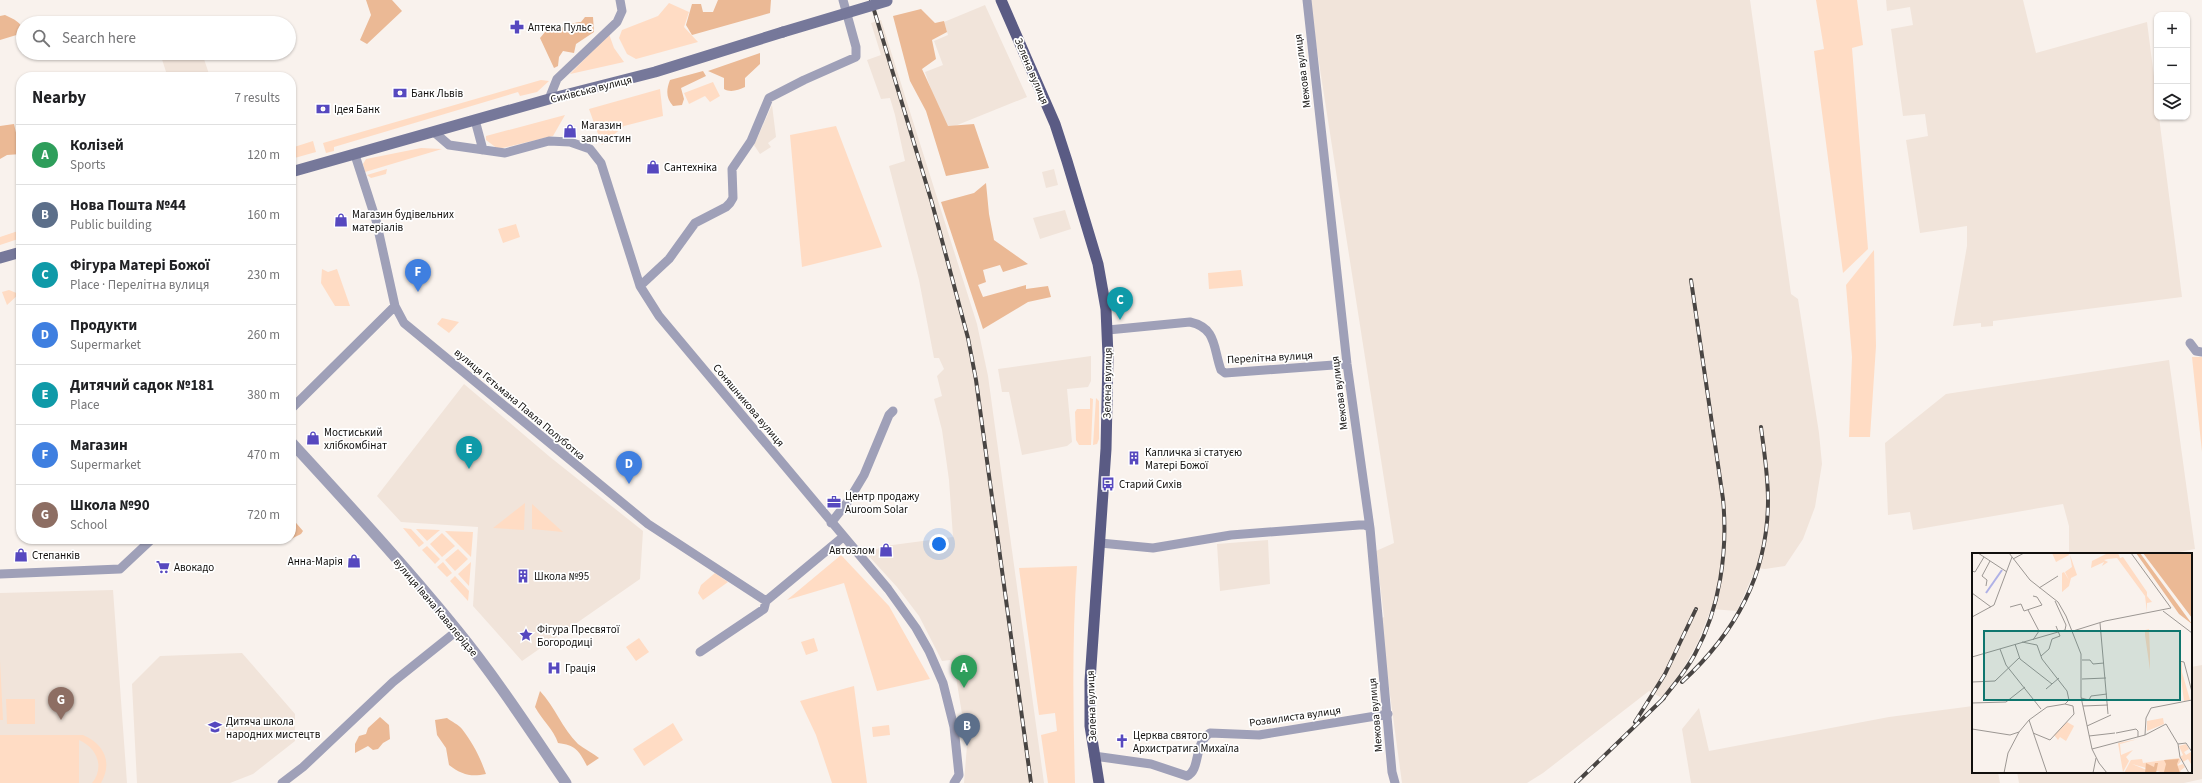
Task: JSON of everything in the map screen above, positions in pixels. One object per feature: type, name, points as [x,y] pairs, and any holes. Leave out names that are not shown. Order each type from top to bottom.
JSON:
[{"type":"main road","name":"Сихівська вулиця","points":[[296,171],[549,99],[656,72],[888,0]]},
{"type":"main road","name":"Зелена вулиця","points":[[1002,0],[1055,124],[1067,161],[1098,264],[1108,330],[1106,449],[1090,681],[1090,726],[1099,783]]},
{"type":"main road","points":[[0,258],[16,253]]},
{"type":"street","points":[[549,99],[557,79],[617,22],[622,11],[620,0]]},
{"type":"street","points":[[640,286],[669,259],[695,223],[726,207],[730,203],[733,198],[732,169],[751,141],[769,98],[804,80],[856,58],[857,54],[843,0]]},
{"type":"street","name":"Межова вулиця","points":[[1307,0],[1347,364],[1370,528],[1374,593],[1388,714],[1392,772],[1395,783]]},
{"type":"street","points":[[475,120],[483,150]]},
{"type":"street","name":"Соняшникова вулиця","points":[[434,132],[449,145],[505,153],[549,141],[570,142],[590,149],[601,163],[640,286],[659,316],[843,537]]},
{"type":"street","name":"вулиця Гетьмана Павла Полуботка","points":[[355,154],[376,220],[395,306],[404,323],[648,524],[766,601]]},
{"type":"street","points":[[296,404],[395,306]]},
{"type":"street","name":"Перелітна вулиця","points":[[1108,330],[1190,322],[1199,324],[1210,334],[1221,370],[1225,373],[1347,364]]},
{"type":"street","points":[[2190,343],[2196,351],[2202,352]]},
{"type":"street","points":[[831,523],[849,500],[864,475],[889,415],[893,411]]},
{"type":"street","name":"вулиця Івана Кавалерідзе","points":[[296,447],[356,513],[458,630],[514,707],[566,783]]},
{"type":"street","points":[[1100,543],[1153,548],[1231,536],[1359,525],[1365,525],[1370,528]]},
{"type":"street","points":[[700,652],[764,609],[766,601],[843,537],[902,606],[929,651],[940,674],[949,704],[958,759],[960,775],[954,783]]},
{"type":"street","points":[[0,574],[120,569],[147,544]]},
{"type":"street","points":[[282,783],[303,767],[393,682],[458,630]]},
{"type":"street","name":"Розвилиста вулиця","points":[[1094,756],[1151,764],[1187,776],[1194,771],[1201,741],[1210,733],[1259,735],[1388,714]]},
{"type":"shaded area","points":[[366,0],[392,0],[402,11],[367,44],[360,40],[371,15]]},
{"type":"shaded area","points":[[718,0],[771,0],[770,13],[692,35],[686,25],[692,4],[701,4],[703,12],[713,12]]},
{"type":"shaded area","points":[[1311,0],[1750,0],[1791,294],[1798,299],[1819,433],[1822,464],[1815,507],[1803,539],[1785,566],[1765,569],[1756,568],[1737,611],[1711,609],[1698,642],[1683,669],[1662,698],[1649,691],[1543,773],[1527,783],[1402,783],[1385,658],[1382,618],[1384,617],[1376,551],[1394,543],[1312,18]]},
{"type":"shaded area","points":[[1816,0],[1857,0],[1863,45],[1852,48],[1868,249],[1843,273],[1814,51],[1824,49]]},
{"type":"shaded area","points":[[1886,0],[2023,0],[2036,53],[2147,22],[2154,77],[2154,120],[2159,120],[2182,297],[1993,321],[1993,326],[1981,327],[1981,323],[1953,326],[1967,246],[1967,226],[1920,233],[1906,140],[1928,136],[1925,114],[1903,116],[1891,29],[1913,25],[1910,7],[1887,11]]},
{"type":"shaded area","points":[[669,3],[689,12],[684,27],[698,42],[636,59],[627,54],[619,38],[622,30],[658,16]]},
{"type":"shaded area","points":[[985,5],[1027,97],[945,130],[925,72],[943,65],[934,41],[948,35],[944,22]]},
{"type":"shaded area","points":[[921,9],[935,23],[944,21],[947,32],[932,40],[936,59],[922,69],[948,126],[974,124],[989,168],[946,176],[926,111],[910,81],[893,16]]},
{"type":"shaded area","points":[[5,15],[16,22],[16,35],[0,40],[0,16]]},
{"type":"shaded area","points":[[585,17],[593,17],[594,32],[576,44],[574,53],[563,51],[559,57],[558,66],[554,68],[540,38],[545,32],[555,30],[572,23],[581,22]]},
{"type":"shaded area","points":[[881,20],[977,324],[988,376],[1044,783],[964,783],[967,745],[956,677],[950,660],[942,661],[919,616],[897,587],[866,553],[885,546],[953,537],[949,480],[942,430],[934,399],[942,396],[937,376],[944,369],[939,358],[934,358],[919,280],[889,166],[905,161],[895,115],[890,98],[881,99],[867,60],[881,55],[871,23]]},
{"type":"shaded area","points":[[609,34],[614,48],[624,62],[570,74]]},
{"type":"shaded area","points":[[760,53],[760,64],[745,78],[745,87],[740,89],[732,91],[724,89],[724,78],[708,71]]},
{"type":"shaded area","points":[[162,60],[204,60],[208,72],[166,72]]},
{"type":"shaded area","points":[[703,71],[706,76],[681,88],[684,99],[682,105],[673,106],[667,94],[670,80]]},
{"type":"shaded area","points":[[541,80],[549,81],[537,92],[520,96],[518,92],[334,147],[334,151],[326,153],[323,143]]},
{"type":"shaded area","points":[[713,82],[720,96],[710,102],[705,96],[689,104],[684,93]]},
{"type":"shaded area","points":[[660,89],[663,116],[624,126],[602,145],[589,109]]},
{"type":"shaded area","points":[[772,105],[776,137],[768,143],[771,147],[760,154],[754,145]]},
{"type":"shaded area","points":[[565,115],[553,136],[498,149],[486,140],[486,136]]},
{"type":"shaded area","points":[[14,124],[16,133],[16,154],[7,155],[0,159],[0,126]]},
{"type":"shaded area","points":[[836,126],[882,247],[802,267],[790,135]]},
{"type":"shaded area","points":[[313,141],[316,152],[296,158],[296,146]]},
{"type":"shaded area","points":[[421,148],[442,149],[365,172],[363,164],[366,159]]},
{"type":"shaded area","points":[[387,169],[386,174],[371,178],[367,175]]},
{"type":"shaded area","points":[[1054,169],[1058,185],[1046,188],[1042,172]]},
{"type":"shaded area","points":[[986,183],[989,214],[994,240],[1028,264],[1003,272],[1000,265],[983,270],[986,282],[978,285],[983,297],[1026,285],[1026,289],[1048,286],[1051,297],[1028,302],[983,329],[941,202],[974,193]]},
{"type":"shaded area","points":[[1065,210],[1071,229],[1040,239],[1033,218]]},
{"type":"shaded area","points":[[516,224],[520,237],[503,243],[498,229]]},
{"type":"shaded area","points":[[16,232],[16,240],[0,245],[0,237]]},
{"type":"shaded area","points":[[1874,250],[1876,346],[1870,437],[1849,437],[1852,357],[1846,285]]},
{"type":"shaded area","points":[[322,269],[328,272],[337,269],[350,306],[335,306],[321,283]]},
{"type":"shaded area","points":[[1241,270],[1243,286],[1209,289],[1208,273]]},
{"type":"shaded area","points":[[9,290],[16,293],[16,297],[7,305],[2,292]]},
{"type":"shaded area","points":[[442,318],[459,322],[449,333],[437,324]]},
{"type":"shaded area","points":[[1091,356],[1091,381],[1088,387],[1067,389],[1072,442],[1067,446],[1022,455],[1009,392],[1002,392],[998,369]]},
{"type":"shaded area","points":[[2192,357],[2202,357],[2202,452]]},
{"type":"shaded area","points":[[2169,360],[2195,549],[2173,553],[2069,553],[2069,526],[2063,504],[1913,530],[1910,512],[1888,515],[1885,443],[1946,394]]},
{"type":"shaded area","points":[[464,384],[550,457],[643,531],[640,579],[522,661],[473,606],[478,527],[401,522],[377,496]]},
{"type":"shaded area","points":[[1090,398],[1093,399],[1091,445],[1079,445],[1076,440],[1075,412],[1077,409],[1090,409]]},
{"type":"shaded area","points":[[1096,398],[1099,401],[1099,439],[1097,444],[1093,445]]},
{"type":"shaded area","points":[[525,503],[524,530],[493,528]]},
{"type":"shaded area","points":[[532,504],[563,532],[532,529]]},
{"type":"shaded area","points":[[296,523],[303,531],[296,536]]},
{"type":"shaded area","points":[[403,528],[411,529],[424,543],[419,547]]},
{"type":"shaded area","points":[[416,529],[440,530],[427,541]]},
{"type":"shaded area","points":[[445,531],[473,532],[471,557]]},
{"type":"shaded area","points":[[442,533],[455,546],[442,557],[430,544]]},
{"type":"shaded area","points":[[1268,540],[1270,584],[1220,591],[1217,544]]},
{"type":"shaded area","points":[[427,546],[440,559],[435,564],[422,550]]},
{"type":"shaded area","points":[[458,549],[468,559],[455,571],[445,560]]},
{"type":"shaded area","points":[[841,555],[889,606],[930,679],[877,691],[844,583],[787,600]]},
{"type":"shaded area","points":[[443,562],[452,573],[447,577],[437,567]]},
{"type":"shaded area","points":[[471,562],[469,586],[458,574]]},
{"type":"shaded area","points":[[1077,566],[1073,674],[1075,783],[1048,783],[1041,735],[1057,731],[1055,713],[1039,715],[1019,568]]},
{"type":"shaded area","points":[[715,573],[728,582],[703,600],[698,593],[701,585]]},
{"type":"shaded area","points":[[455,576],[469,591],[468,601],[450,581]]},
{"type":"shaded area","points":[[113,590],[127,783],[0,783],[0,593]]},
{"type":"shaded area","points":[[639,638],[649,652],[636,661],[626,647]]},
{"type":"shaded area","points":[[814,638],[818,651],[806,655],[801,642]]},
{"type":"shaded area","name":"Дитяча школа народних мистецтв","points":[[242,653],[295,714],[295,741],[253,774],[230,783],[137,783],[132,684],[160,656]]},
{"type":"shaded area","points":[[0,660],[3,720],[0,720]]},
{"type":"shaded area","points":[[2202,665],[2202,779],[2184,783],[2019,783],[2017,773],[2192,773],[2192,667]]},
{"type":"shaded area","points":[[854,686],[867,783],[832,783],[816,735],[800,701]]},
{"type":"shaded area","points":[[540,691],[572,738],[580,746],[599,758],[587,766],[582,756],[573,747],[558,743],[554,734],[535,707]]},
{"type":"shaded area","points":[[6,699],[35,699],[35,724],[7,724]]},
{"type":"shaded area","points":[[1972,706],[1972,773],[1998,773],[2000,783],[1691,783],[1682,729],[1699,708],[1709,751],[1889,717]]},
{"type":"shaded area","points":[[380,717],[389,725],[390,739],[383,743],[378,749],[373,750],[368,746],[355,753],[355,744],[359,736],[366,734],[368,728]]},
{"type":"shaded area","points":[[447,718],[459,726],[466,734],[476,750],[486,774],[467,774],[458,771],[449,765],[446,748],[437,735],[435,720]]},
{"type":"shaded area","points":[[673,723],[683,740],[644,766],[633,749]]},
{"type":"shaded area","points":[[889,725],[890,735],[873,737],[872,727]]},
{"type":"shaded area","points":[[0,735],[83,735],[96,743],[104,754],[106,761],[105,775],[101,783],[92,783],[98,771],[97,758],[85,743],[79,740],[79,783],[0,783]]},
{"type":"railway","points":[[871,0],[932,203],[968,338],[976,380],[1031,783]]},
{"type":"railway","points":[[1661,701],[1688,666],[1704,636],[1711,618],[1716,598],[1723,559],[1723,499],[1691,280]]},
{"type":"railway","points":[[1682,682],[1701,663],[1733,622],[1755,577],[1762,553],[1767,527],[1767,472],[1761,427]]},
{"type":"railway","points":[[1635,722],[1665,674],[1696,609]]},
{"type":"railway","points":[[1576,783],[1664,698]]},
{"type":"place","name":"Аптека Пульс","points":[[517,27]]},
{"type":"place","name":"Банк Львів","points":[[400,93]]},
{"type":"place","name":"Ідея Банк","points":[[323,109]]},
{"type":"place","name":"Магазин запчастин","points":[[570,131]]},
{"type":"place","name":"Сантехніка","points":[[653,167]]},
{"type":"place","name":"Магазин будівельних матеріалів","points":[[341,220]]},
{"type":"place","name":"Магазин","points":[[418,292]]},
{"type":"place","name":"Фігура Матері Божої","points":[[1120,320]]},
{"type":"place","name":"Мостиський хлібкомбінат","points":[[313,438]]},
{"type":"place","name":"Капличка зі статуєю Матері Божої","points":[[1134,458]]},
{"type":"place","name":"Дитячий садок №181","points":[[469,469]]},
{"type":"place","name":"Продукти","points":[[629,484]]},
{"type":"place","name":"Старий Сихів","points":[[1108,484]]},
{"type":"place","name":"Центр продажу Auroom Solar","points":[[834,502]]},
{"type":"place","name":"Автозлом","points":[[886,550]]},
{"type":"place","name":"Степанків","points":[[21,555]]},
{"type":"place","name":"Анна-Марія","points":[[354,561]]},
{"type":"place","name":"Авокадо","points":[[163,567]]},
{"type":"place","name":"Школа №95","points":[[523,576]]},
{"type":"place","name":"Фігура Пресвятої Богородиці","points":[[526,635]]},
{"type":"place","name":"Грація","points":[[554,668]]},
{"type":"place","name":"Колізей","points":[[964,688]]},
{"type":"place","name":"Школа №90","points":[[61,720]]},
{"type":"place","name":"Дитяча школа народних мистецтв","points":[[215,727]]},
{"type":"place","name":"Церква святого Архистратига Михаїла","points":[[1122,741]]},
{"type":"place","name":"Нова Пошта №44","points":[[967,746]]}]
